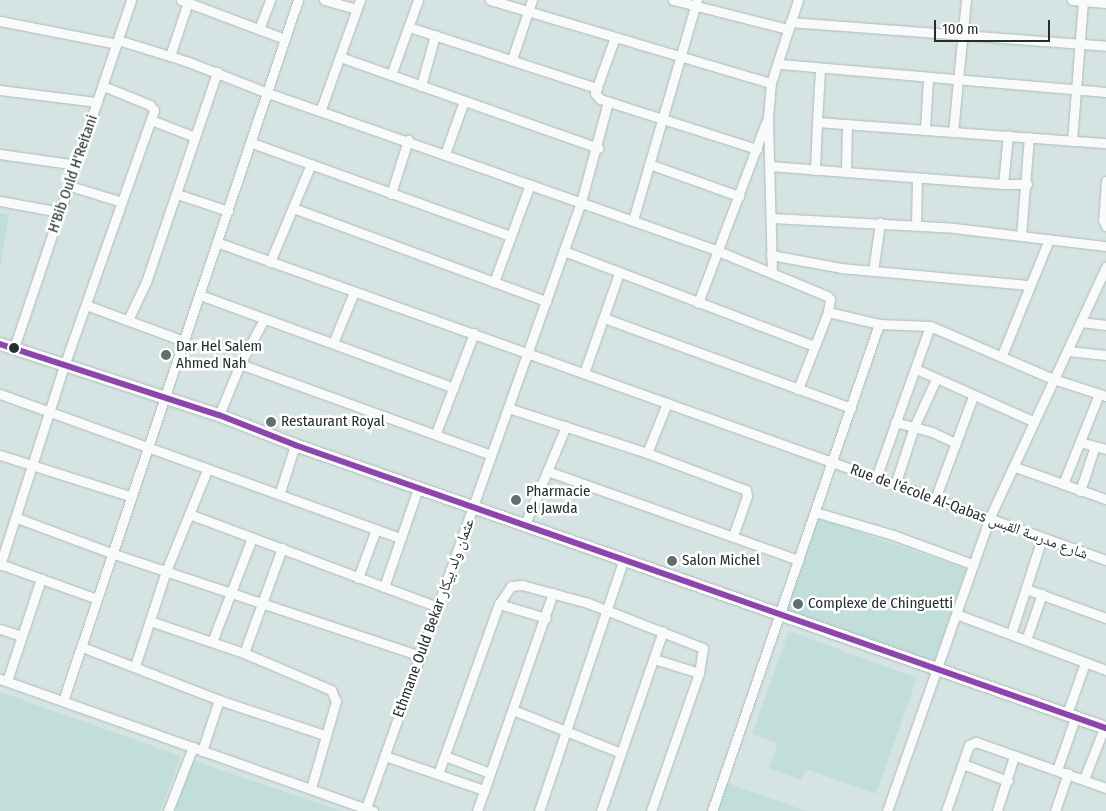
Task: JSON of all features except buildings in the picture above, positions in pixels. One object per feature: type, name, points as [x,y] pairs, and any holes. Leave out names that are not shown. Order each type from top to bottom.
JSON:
[{"type":"street","name":"H'Bib Ould H'Reitani","points":[[14,348],[131,0]]},
{"type":"street","points":[[259,29],[270,0]]},
{"type":"street","points":[[63,700],[114,554],[129,496],[149,447],[219,243],[228,211],[252,144],[266,92],[298,0]]},
{"type":"street","points":[[324,0],[357,9]]},
{"type":"street","points":[[321,109],[360,0]]},
{"type":"street","points":[[391,75],[418,0]]},
{"type":"street","points":[[490,0],[615,37],[681,59],[771,83]]},
{"type":"street","points":[[512,59],[532,0]]},
{"type":"street","points":[[673,0],[696,3],[789,25],[1106,46]]},
{"type":"street","points":[[772,273],[768,117],[771,83],[780,64],[789,25],[798,0]]},
{"type":"street","points":[[953,132],[964,36],[966,0]]},
{"type":"street","points":[[1072,0],[1106,3]]},
{"type":"street","points":[[1072,141],[1083,0]]},
{"type":"street","points":[[170,56],[184,1],[285,39]]},
{"type":"street","points":[[633,220],[696,3]]},
{"type":"street","points":[[0,21],[117,42],[170,56],[217,72],[266,92],[321,109],[718,251],[830,298],[828,312],[798,389]]},
{"type":"street","points":[[409,27],[597,88]]},
{"type":"street","points":[[421,86],[435,35]]},
{"type":"street","points":[[615,37],[597,88],[597,96],[608,102],[663,117],[757,149]]},
{"type":"street","points":[[340,57],[598,148]]},
{"type":"street","points":[[780,64],[820,70],[1106,92]]},
{"type":"street","points":[[815,170],[820,70]]},
{"type":"street","points":[[128,320],[144,289],[217,72]]},
{"type":"street","points":[[925,130],[928,78]]},
{"type":"street","points":[[98,599],[0,564],[17,518],[64,366],[151,120],[153,107],[103,86]]},
{"type":"street","points":[[0,90],[98,102]]},
{"type":"street","points":[[445,154],[464,101]]},
{"type":"street","name":"Ethmane Ould Bekar عثمان ولد بيكار","points":[[369,810],[385,756],[581,202],[598,148],[608,102]]},
{"type":"street","points":[[698,303],[768,117]]},
{"type":"street","points":[[151,120],[195,137]]},
{"type":"street","points":[[817,122],[1106,143]]},
{"type":"street","points":[[846,172],[847,124]]},
{"type":"street","points":[[1003,184],[1008,135]]},
{"type":"street","points":[[1021,236],[1027,184],[1029,137]]},
{"type":"street","points":[[390,194],[408,140]]},
{"type":"street","points":[[252,144],[511,236]]},
{"type":"street","points":[[0,154],[77,165]]},
{"type":"street","points":[[270,262],[312,164]]},
{"type":"street","points":[[649,164],[739,196]]},
{"type":"street","points":[[770,166],[917,178],[1027,184]]},
{"type":"street","points":[[916,225],[917,178]]},
{"type":"street","points":[[1106,181],[1103,220],[1106,226]]},
{"type":"street","points":[[494,282],[530,184]]},
{"type":"street","points":[[70,186],[122,202]]},
{"type":"street","points":[[177,194],[228,211]]},
{"type":"street","points":[[0,201],[60,212]]},
{"type":"street","points":[[293,208],[546,301]]},
{"type":"street","points":[[772,218],[916,225],[1106,246]]},
{"type":"street","points":[[873,270],[880,223]]},
{"type":"street","points":[[1002,355],[1049,239]]},
{"type":"street","name":"Rue de l'école Al-Qabas شارع مدرسة القبس","points":[[219,243],[1106,560]]},
{"type":"street","points":[[564,252],[814,346]]},
{"type":"street","points":[[771,255],[873,270],[1029,285]]},
{"type":"street","points":[[887,811],[989,519],[1015,467],[1033,421],[1068,351],[1106,267]]},
{"type":"street","points":[[584,373],[619,273]]},
{"type":"street","points":[[333,343],[354,292]]},
{"type":"street","points":[[200,296],[454,388]]},
{"type":"street","points":[[86,305],[184,341]]},
{"type":"street","points":[[828,312],[878,324],[930,326],[1002,355],[1053,379],[1102,395],[1063,484]]},
{"type":"street","points":[[604,318],[851,408]]},
{"type":"street","points":[[219,415],[240,364],[264,319]]},
{"type":"street","points":[[1081,322],[1106,325]]},
{"type":"street","points":[[712,811],[851,408],[878,324]]},
{"type":"street","points":[[876,478],[930,326]]},
{"type":"street","points":[[436,433],[474,333]]},
{"type":"street","points":[[0,344],[219,415],[295,445],[624,558],[780,615],[1105,728],[1084,779]]},
{"type":"street","points":[[1068,351],[1106,355]]},
{"type":"street","points":[[240,364],[436,433],[492,455]]},
{"type":"street","points":[[916,369],[973,396],[1033,421]]},
{"type":"street","points":[[895,485],[914,427],[936,379]]},
{"type":"street","points":[[0,394],[149,447],[207,470],[280,492],[401,538]]},
{"type":"street","points":[[935,499],[973,396]]},
{"type":"street","points":[[646,453],[667,403]]},
{"type":"street","points":[[508,408],[646,453],[746,490],[747,496],[733,536]]},
{"type":"street","points":[[895,422],[956,443]]},
{"type":"street","points":[[525,524],[566,426]]},
{"type":"street","points":[[1080,442],[1106,450]]},
{"type":"street","points":[[280,492],[295,445]]},
{"type":"street","points":[[1080,491],[1096,446]]},
{"type":"street","points":[[0,455],[129,496]]},
{"type":"street","points":[[1015,467],[1106,499]]},
{"type":"street","points":[[135,666],[166,571],[207,470]]},
{"type":"street","points":[[547,471],[799,560]]},
{"type":"street","points":[[384,587],[418,488]]},
{"type":"street","points":[[815,512],[893,535],[972,564]]},
{"type":"street","points":[[189,514],[438,607]]},
{"type":"street","points":[[17,518],[114,554],[420,656]]},
{"type":"street","points":[[358,578],[376,529]]},
{"type":"street","points":[[212,642],[252,538]]},
{"type":"street","points":[[1011,634],[1042,538]]},
{"type":"street","points":[[244,653],[282,548]]},
{"type":"street","points":[[539,811],[624,558]]},
{"type":"street","points":[[41,579],[4,680],[369,810]]},
{"type":"street","points":[[438,774],[499,604],[516,584],[553,593],[606,611],[663,631],[703,648],[699,673],[651,811]]},
{"type":"street","points":[[1026,589],[1106,618]]},
{"type":"street","points":[[477,811],[546,618],[553,593]]},
{"type":"street","points":[[1026,640],[1042,594]]},
{"type":"street","points":[[499,604],[546,618]]},
{"type":"street","points":[[956,614],[1106,670]]},
{"type":"street","points":[[150,621],[244,653],[331,690],[336,700],[324,735],[311,788]]},
{"type":"street","points":[[0,629],[21,636]]},
{"type":"street","points":[[601,811],[663,631]]},
{"type":"street","points":[[82,647],[219,700],[324,735]]},
{"type":"street","points":[[654,659],[699,673]]},
{"type":"street","points":[[1057,770],[1085,663]]},
{"type":"street","points":[[202,750],[219,700]]},
{"type":"street","points":[[513,710],[564,732],[621,753]]},
{"type":"street","points":[[946,811],[969,745],[976,742],[1106,788]]},
{"type":"street","points":[[168,811],[193,747]]},
{"type":"street","points":[[385,756],[484,790]]},
{"type":"street","points":[[445,756],[490,773]]},
{"type":"street","points":[[997,811],[1014,756]]},
{"type":"street","points":[[963,764],[1008,780]]},
{"type":"street","points":[[1055,811],[1068,773]]},
{"type":"shaded area","points":[[0,213],[9,215],[0,269]]},
{"type":"shaded area","points":[[818,518],[966,569],[933,665],[785,613]]},
{"type":"shaded area","points":[[789,631],[917,678],[876,794],[806,769],[801,780],[769,768],[778,743],[752,734]]},
{"type":"shaded area","points":[[0,692],[181,756],[160,811],[0,811]]},
{"type":"shaded area","points":[[191,760],[342,811],[172,811]]},
{"type":"shaded area","points":[[727,783],[806,811],[717,811]]},
{"type":"transit line","points":[[0,344],[219,415],[295,445],[1106,728]]},
{"type":"place","name":"Dar Hel Salem Ahmed Nah","points":[[166,355]]},
{"type":"place","name":"Restaurant Royal","points":[[271,422]]},
{"type":"place","name":"Pharmacie el Jawda","points":[[516,500]]},
{"type":"place","name":"Salon Michel","points":[[672,561]]},
{"type":"place","name":"Complexe de Chinguetti","points":[[798,604]]}]
